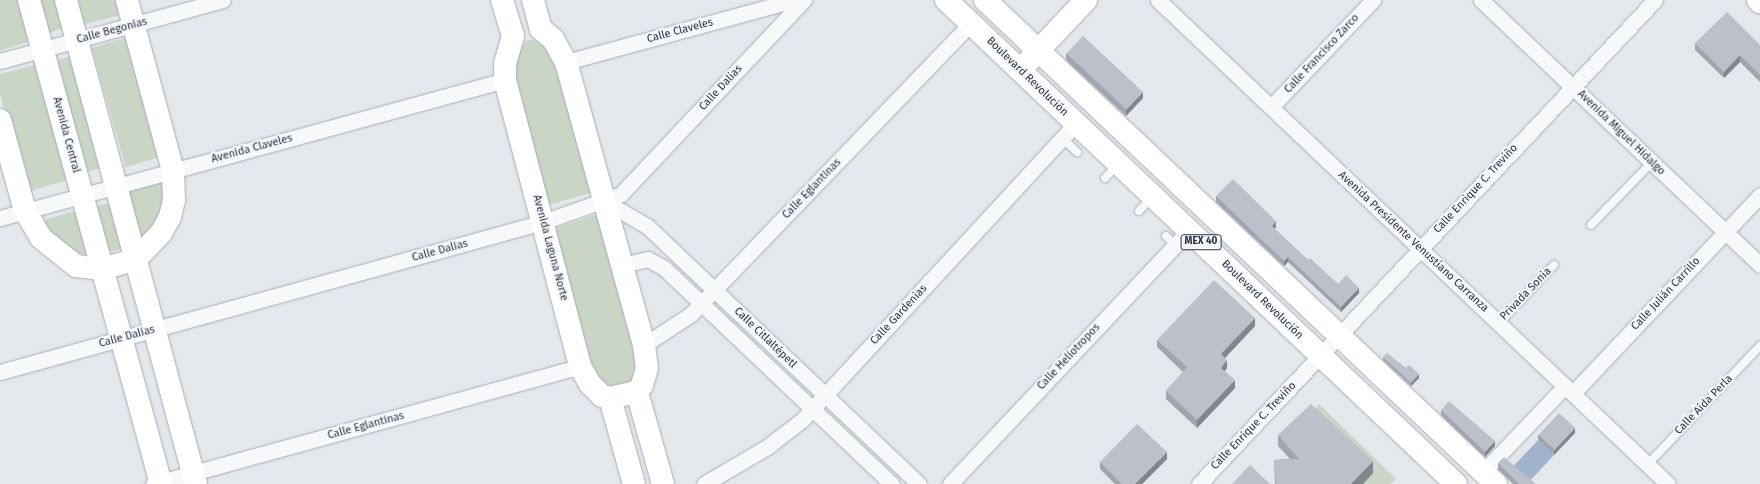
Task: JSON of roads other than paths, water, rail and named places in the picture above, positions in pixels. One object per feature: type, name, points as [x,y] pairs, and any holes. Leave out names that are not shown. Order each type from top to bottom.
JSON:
[{"type":"street","name":"Avenida Central","points":[[29,0],[121,338],[158,483]]},
{"type":"street","points":[[66,0],[195,478]]},
{"type":"street","points":[[0,120],[25,211],[41,238],[60,255],[76,266],[102,269],[136,259],[161,233],[170,217],[174,200],[173,171],[127,0]]},
{"type":"street","name":"Calle Begonias","points":[[0,61],[223,0]]},
{"type":"street","points":[[502,0],[513,36],[541,29]]},
{"type":"street","points":[[533,0],[541,29],[553,38],[566,62],[644,345],[647,368],[642,385],[637,392],[610,398],[634,484]]},
{"type":"street","name":"Calle Claveles","points":[[566,62],[794,0]]},
{"type":"street","name":"Calle Dalias","points":[[0,372],[543,222],[621,194],[804,0]]},
{"type":"street","name":"Boulevard Revolución","points":[[946,0],[1020,69],[1069,131],[1146,204],[1176,237],[1321,356],[1456,484]]},
{"type":"street","name":"MEX 40","points":[[985,0],[1337,335],[1490,478]]},
{"type":"street","points":[[1020,69],[1086,0]]},
{"type":"street","name":"Avenida Presidente Venustiano Carranza","points":[[1158,0],[1668,484]]},
{"type":"street","name":"Calle Francisco Zarco","points":[[1271,107],[1373,0]]},
{"type":"street","name":"Avenida Miguel Hidalgo","points":[[1481,0],[1760,265]]},
{"type":"street","name":"Calle Enrique C. Treviño","points":[[1199,484],[1321,356],[1337,335],[1655,0]]},
{"type":"street","name":"Calle Eglantinas","points":[[644,345],[691,314],[971,23]]},
{"type":"street","name":"Avenida Laguna Norte","points":[[513,36],[505,64],[505,80],[580,366],[590,384],[602,396],[610,398]]},
{"type":"street","name":"Avenida Claveles","points":[[0,218],[505,80]]},
{"type":"street","name":"Calle Gardenias","points":[[704,484],[767,447],[812,408],[1069,131]]},
{"type":"street","name":"Calle Julián Carrillo","points":[[1490,478],[1569,390],[1760,195]]},
{"type":"street","name":"Calle Citlaltépetl","points":[[604,200],[647,226],[919,484]]},
{"type":"street","name":"Calle Heliotropos","points":[[950,484],[1176,237]]},
{"type":"street","name":"Calle Citlaltépetl","points":[[622,265],[641,259],[655,262],[892,484]]},
{"type":"street","name":"Calle Eglantinas","points":[[158,483],[195,478],[580,366]]},
{"type":"street","points":[[637,392],[663,484]]},
{"type":"lane","points":[[1069,131],[1077,152]]},
{"type":"lane","points":[[1591,226],[1652,162]]},
{"type":"lane","name":"Privada Sonia","points":[[1499,323],[1554,265]]},
{"type":"lane","name":"Calle Aída Perla","points":[[1648,464],[1760,346]]},
{"type":"water","points":[[1538,440],[1554,455],[1530,481],[1513,466]]}]
